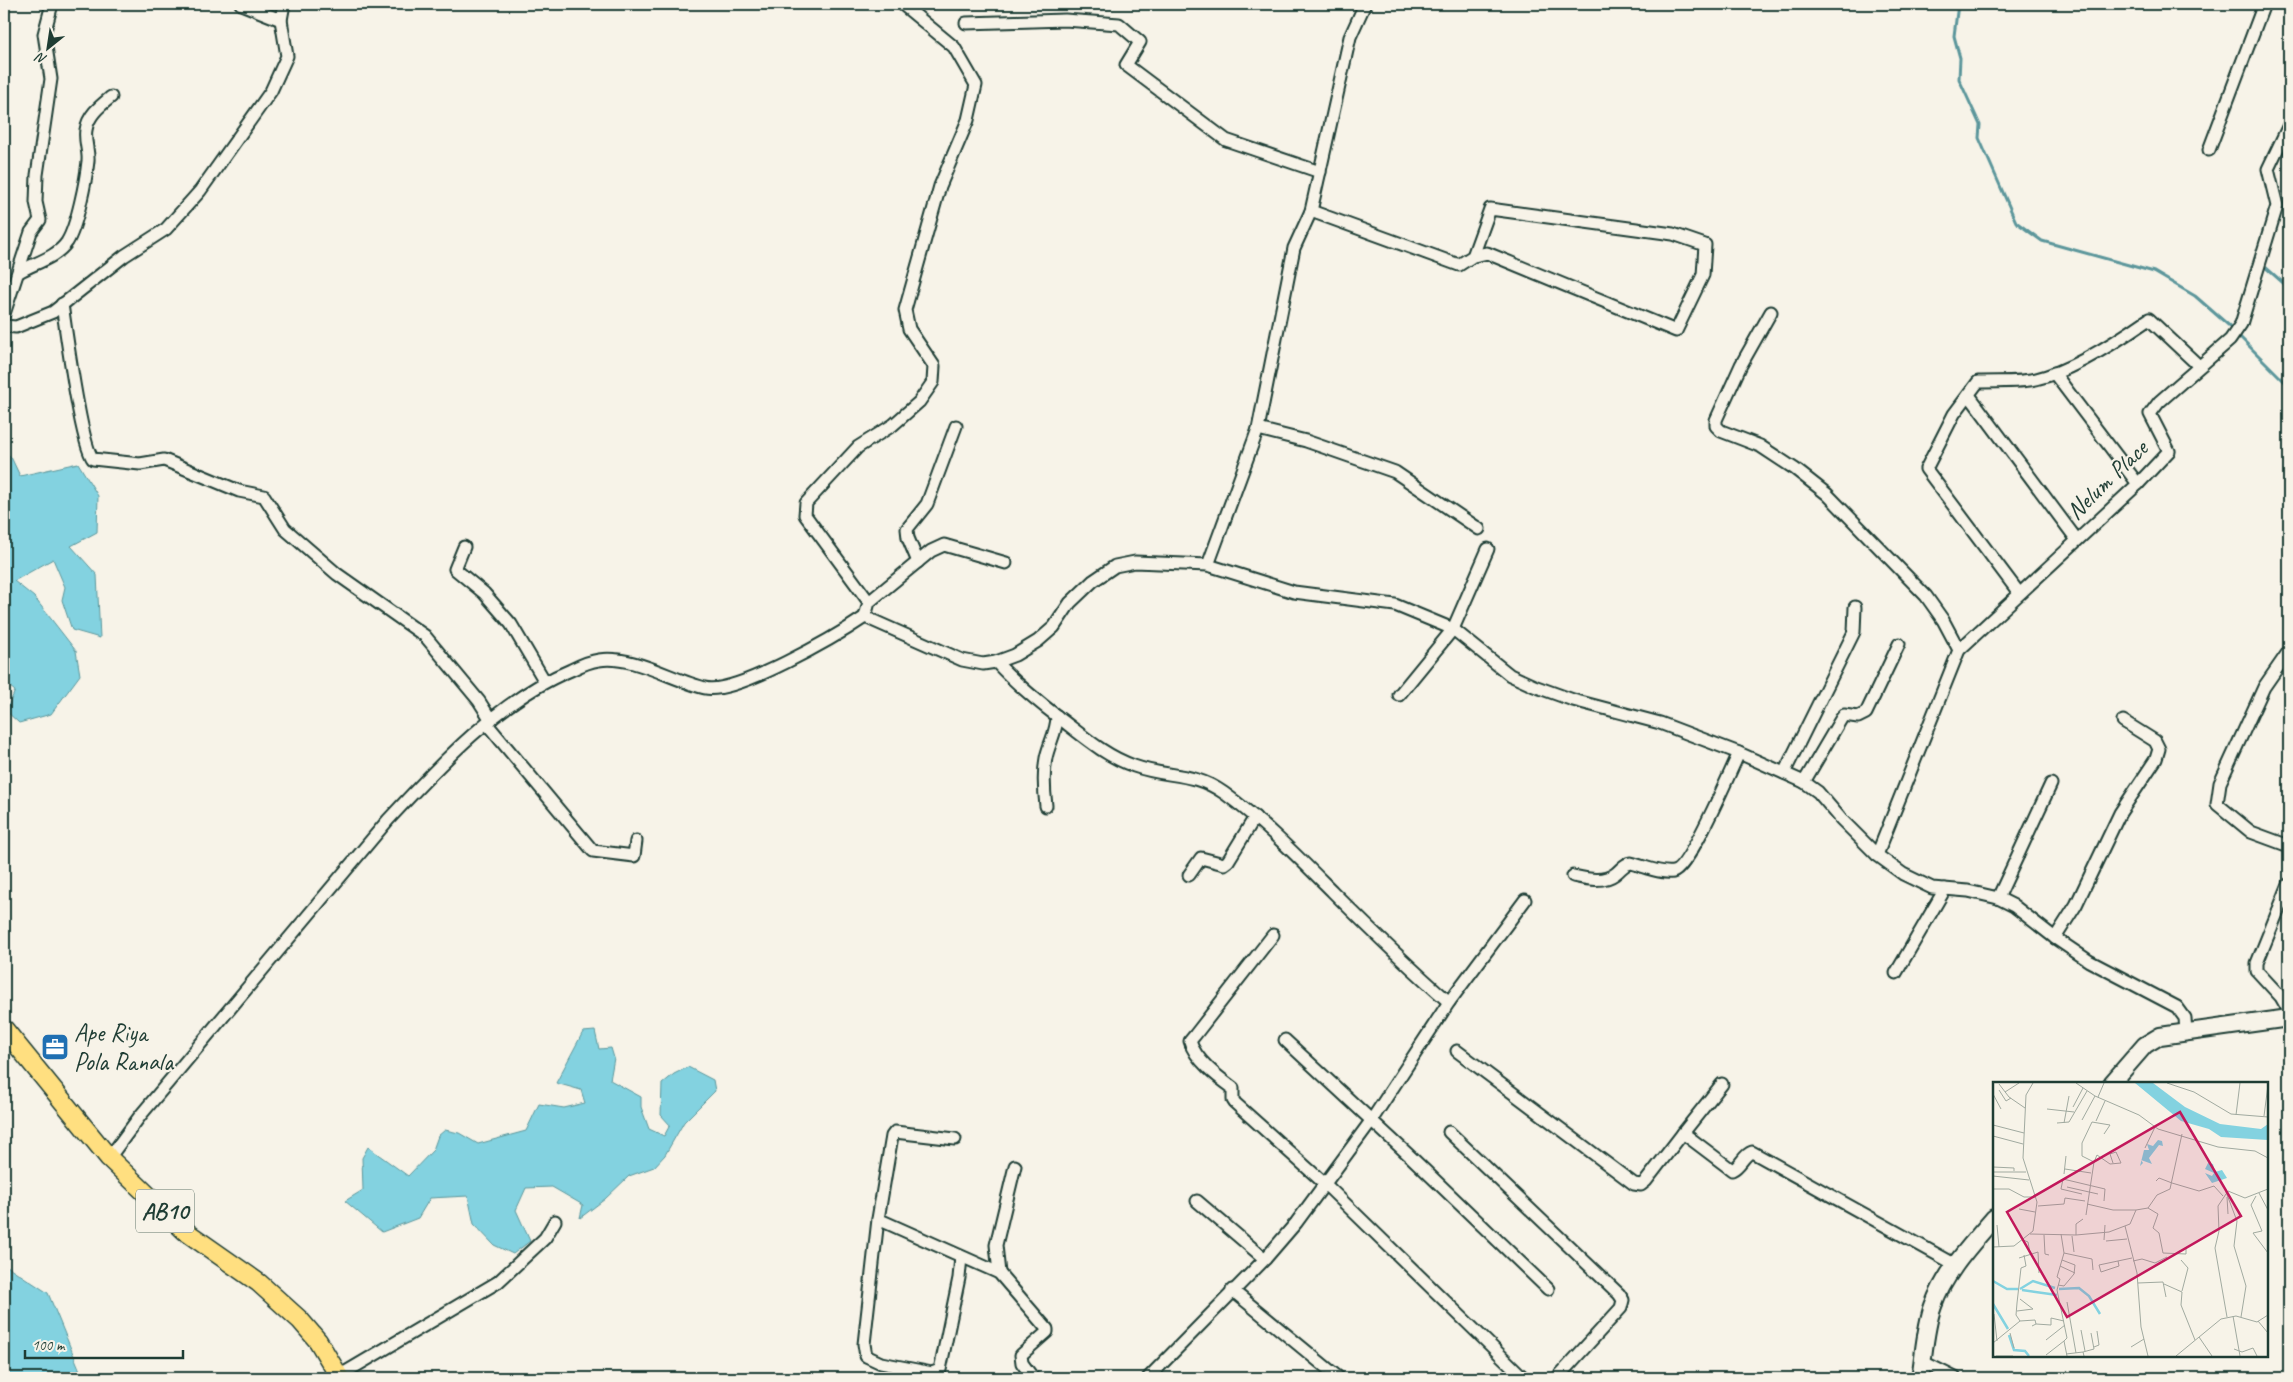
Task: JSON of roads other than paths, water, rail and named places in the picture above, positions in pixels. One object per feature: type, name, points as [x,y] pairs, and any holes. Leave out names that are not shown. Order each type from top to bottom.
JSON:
[{"type":"main road","points":[[2113,1082],[2146,1045],[2160,1036],[2289,1018]]},
{"type":"main road","name":"AB10","points":[[4,1029],[109,1158],[185,1231],[259,1284],[300,1320],[318,1341],[340,1377]]},
{"type":"main road","points":[[1922,1370],[1932,1308],[1941,1288],[1956,1265],[1993,1219]]},
{"type":"street","points":[[4,314],[31,232],[40,220],[36,202],[37,175],[50,79],[44,34],[52,4]]},
{"type":"street","points":[[241,4],[281,20]]},
{"type":"street","points":[[4,326],[16,327],[53,312],[124,256],[166,229],[200,191],[271,91],[287,56],[281,20],[284,4]]},
{"type":"street","points":[[870,602],[806,515],[806,503],[858,447],[893,425],[918,402],[933,382],[934,366],[909,329],[905,310],[940,186],[968,120],[976,86],[954,47],[902,4]]},
{"type":"street","points":[[1208,565],[1258,429],[1294,248],[1311,211],[1350,37],[1365,4]]},
{"type":"street","points":[[2209,150],[2264,4]]},
{"type":"street","points":[[966,23],[1065,20],[1119,24],[1140,42],[1126,64],[1226,140],[1320,172]]},
{"type":"street","points":[[19,272],[36,262],[53,256],[66,242],[75,223],[88,160],[86,129],[94,111],[111,98]]},
{"type":"street","name":"Nelum Place","points":[[1877,855],[1959,650],[2138,484],[2169,452],[2150,414],[2158,402],[2230,340],[2241,324],[2277,206],[2268,169],[2289,125]]},
{"type":"street","points":[[1311,211],[1459,265],[1473,256],[1486,253],[1676,331],[1703,275],[1705,245],[1673,234],[1490,209],[1473,256]]},
{"type":"street","points":[[62,304],[82,425],[88,454],[93,460],[140,464],[164,460],[239,491],[264,496],[285,529],[314,555],[337,574],[425,636],[479,701],[489,722],[594,851],[634,856],[636,841]]},
{"type":"street","points":[[1771,312],[1741,365],[1716,420],[1716,426],[1721,432],[1760,446],[1795,469],[1827,494],[1926,596],[1943,620],[1959,650]]},
{"type":"street","points":[[2019,593],[1926,469],[1954,414],[1978,382],[2036,379],[2054,373],[2113,344],[2149,319],[2199,366]]},
{"type":"street","points":[[2054,373],[2138,484]]},
{"type":"street","points":[[1969,395],[2078,540]]},
{"type":"street","points":[[918,562],[908,538],[907,529],[927,504],[956,426]]},
{"type":"street","points":[[1258,429],[1306,441],[1395,472],[1479,529]]},
{"type":"street","points":[[109,1158],[140,1116],[388,820],[431,774],[489,722],[544,680],[599,660],[622,660],[713,690],[741,683],[829,640],[865,617],[870,602],[931,551],[944,545],[1006,563]]},
{"type":"street","points":[[464,547],[455,569],[484,594],[511,624],[544,680]]},
{"type":"street","points":[[1399,695],[1453,629],[1488,548]]},
{"type":"street","points":[[865,617],[962,660],[983,664],[996,662],[1038,641],[1054,626],[1076,598],[1093,581],[1115,566],[1135,562],[1208,565],[1294,592],[1395,605],[1453,629],[1510,674],[1534,686],[1573,700],[1660,723],[1739,753],[1804,782],[1818,792],[1841,819],[1877,855],[1903,874],[1932,888],[1968,891],[1998,898],[2014,906],[2054,938],[2090,961],[2177,1007],[2185,1018],[2186,1033]]},
{"type":"street","points":[[1784,773],[1854,632],[1855,607]]},
{"type":"street","points":[[1804,782],[1841,719],[1844,716],[1858,716],[1866,713],[1898,644]]},
{"type":"street","points":[[2289,651],[2264,687],[2220,783],[2217,804],[2251,832],[2289,846]]},
{"type":"street","points":[[996,662],[1016,685],[1110,756],[1135,767],[1191,776],[1225,794],[1268,828],[1448,1002]]},
{"type":"street","points":[[1046,806],[1044,772],[1046,758],[1057,729],[1057,716]]},
{"type":"street","points":[[2054,938],[2076,905],[2120,813],[2156,758],[2159,749],[2155,741],[2123,721]]},
{"type":"street","points":[[1573,876],[1598,880],[1606,879],[1615,874],[1624,864],[1631,863],[1672,872],[1680,869],[1687,860],[1706,824],[1739,753]]},
{"type":"street","points":[[1998,898],[2051,784]]},
{"type":"street","points":[[1189,875],[1201,858],[1219,864],[1224,864],[1228,861],[1255,817]]},
{"type":"street","points":[[2289,884],[2257,963],[2257,971],[2282,997],[2289,1011]]},
{"type":"street","points":[[1896,973],[1945,889]]},
{"type":"street","points":[[1148,1378],[1232,1290],[1265,1259],[1296,1223],[1371,1121],[1448,1002],[1526,900]]},
{"type":"street","points":[[1273,935],[1190,1041],[1198,1056],[1233,1088],[1233,1100],[1235,1103],[1325,1184],[1524,1378]]},
{"type":"street","points":[[1285,1040],[1548,1289]]},
{"type":"street","points":[[1457,1051],[1634,1184],[1641,1185],[1722,1084]]},
{"type":"street","points":[[955,1139],[895,1132],[892,1136],[878,1219],[864,1344],[866,1356],[872,1360],[932,1373],[940,1370],[959,1278],[961,1258]]},
{"type":"street","points":[[1449,1132],[1619,1294],[1623,1300],[1621,1308],[1557,1378]]},
{"type":"street","points":[[1683,1133],[1732,1170],[1737,1167],[1747,1154],[1752,1152],[1956,1265]]},
{"type":"street","points":[[999,1273],[996,1246],[1016,1166]]},
{"type":"street","points":[[1197,1201],[1265,1259]]},
{"type":"street","points":[[878,1219],[961,1258],[999,1273],[1047,1329],[1047,1332],[1021,1355],[1022,1363],[1033,1378]]},
{"type":"street","points":[[340,1377],[498,1282],[545,1238],[555,1221]]},
{"type":"street","points":[[1232,1290],[1339,1378]]},
{"type":"street","points":[[1318,1378],[1326,1368]]},
{"type":"street","points":[[1922,1370],[1955,1378]]},
{"type":"water","points":[[4,453],[11,457],[20,476],[78,463],[98,496],[97,532],[71,546],[97,575],[100,638],[72,630],[62,600],[65,587],[53,559],[14,581],[34,597],[76,651],[80,675],[51,714],[19,723],[6,711],[15,691],[4,682]]},
{"type":"water","points":[[595,1031],[599,1049],[611,1048],[614,1058],[610,1080],[641,1097],[641,1107],[649,1129],[664,1136],[670,1125],[661,1115],[662,1084],[674,1074],[688,1067],[713,1080],[715,1091],[684,1122],[665,1155],[654,1167],[629,1176],[605,1199],[580,1218],[583,1205],[552,1187],[526,1188],[516,1210],[530,1241],[513,1254],[494,1245],[474,1224],[468,1196],[430,1198],[418,1218],[382,1232],[345,1201],[363,1190],[362,1158],[368,1147],[408,1176],[433,1150],[438,1136],[445,1130],[459,1133],[478,1144],[526,1131],[539,1104],[564,1108],[585,1103],[581,1090],[556,1083],[583,1032]]},
{"type":"water","points":[[4,1264],[48,1293],[83,1378],[4,1378]]},
{"type":"waterway","points":[[1958,4],[1954,36],[1960,58],[1959,79],[1980,125],[1979,138],[2016,222],[2042,241],[2154,272],[2195,296],[2234,330]]},
{"type":"waterway","points":[[2264,266],[2289,288]]},
{"type":"waterway","points":[[2238,335],[2289,386]]},
{"type":"place","name":"Ape Riya Pola Ranala","points":[[55,1047]]}]
